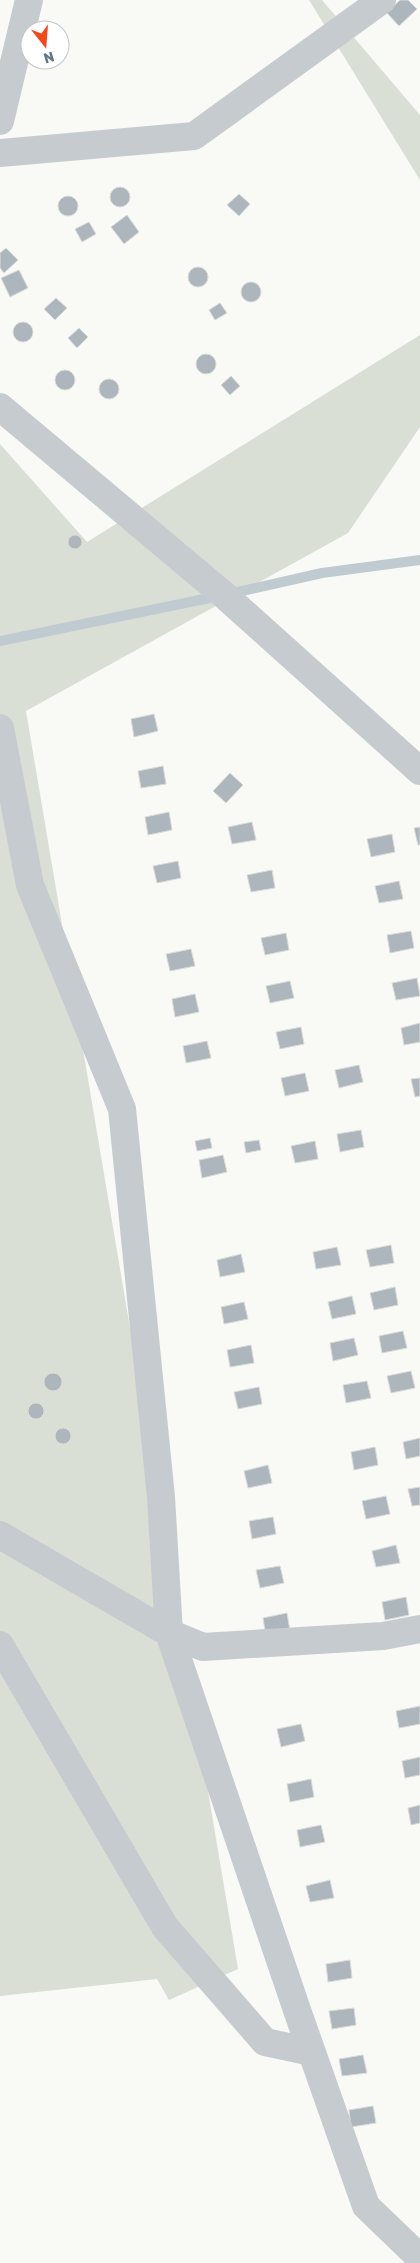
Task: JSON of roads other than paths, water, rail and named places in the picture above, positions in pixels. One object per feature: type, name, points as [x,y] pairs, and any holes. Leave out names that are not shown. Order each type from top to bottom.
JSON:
[{"type":"street","points":[[0,122],[29,0]]},
{"type":"street","points":[[0,153],[194,136],[382,0]]},
{"type":"street","points":[[0,407],[224,596],[420,770]]},
{"type":"street","points":[[0,728],[30,885],[122,1109],[161,1497],[169,1633],[366,2206],[420,2258]]},
{"type":"street","points":[[0,1535],[169,1633],[203,1647],[383,1636],[420,1629]]},
{"type":"street","points":[[0,1644],[165,1927],[265,2042],[312,2052]]},
{"type":"waterway","points":[[0,641],[322,573],[420,560]]}]
